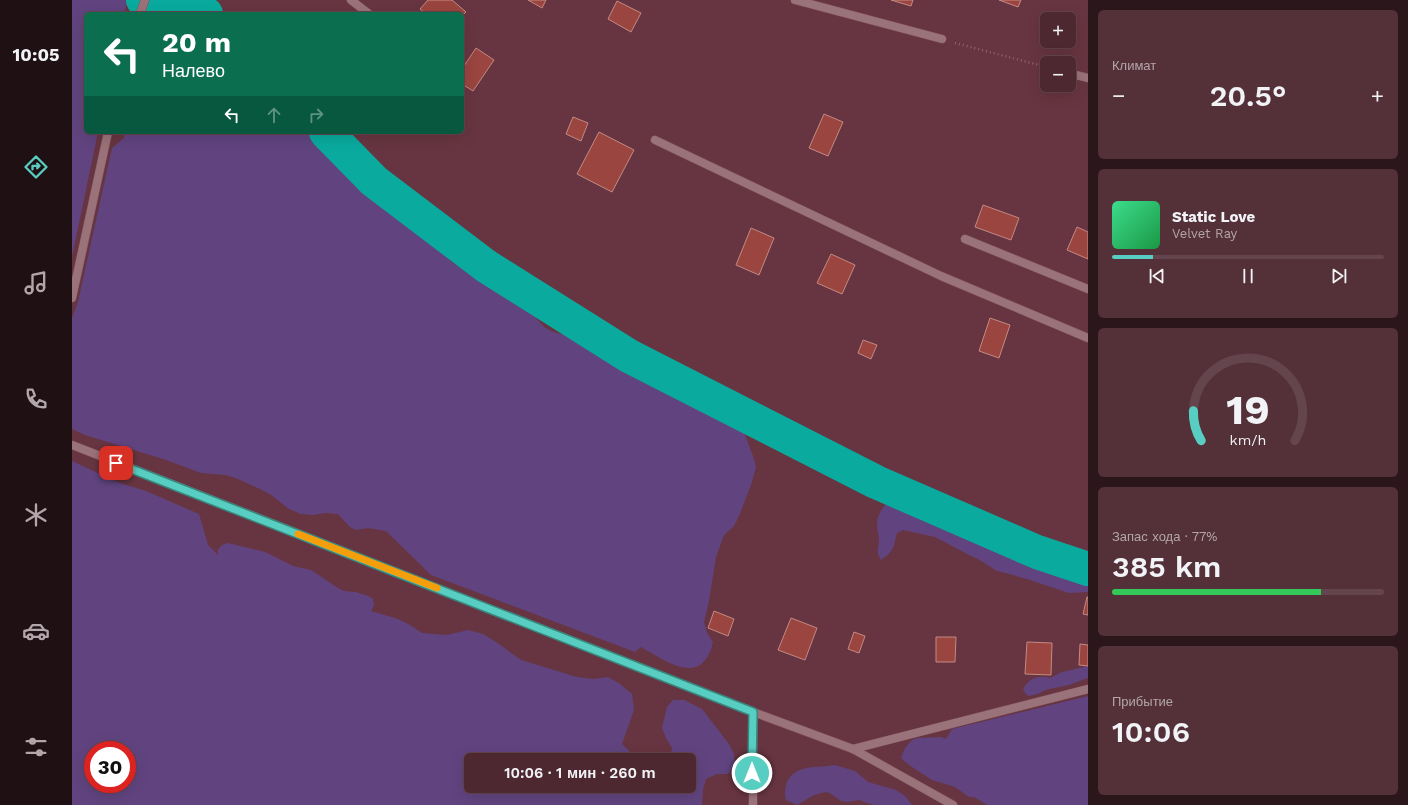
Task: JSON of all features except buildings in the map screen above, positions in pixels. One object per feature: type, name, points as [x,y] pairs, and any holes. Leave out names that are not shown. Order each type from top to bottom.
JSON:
[{"type":"street","points":[[141,12],[145,0]]},
{"type":"street","points":[[351,0],[366,12]]},
{"type":"street","points":[[795,0],[942,39]]},
{"type":"street","points":[[1076,75],[1088,78]]},
{"type":"street","points":[[72,298],[108,134]]},
{"type":"street","points":[[655,140],[941,276],[1088,338]]},
{"type":"street","points":[[965,239],[1088,289]]},
{"type":"street","points":[[72,445],[753,712],[853,749],[953,805]]},
{"type":"street","points":[[853,749],[1088,689]]},
{"type":"street","points":[[753,712],[753,805]]},
{"type":"path","points":[[942,39],[1040,66]]},
{"type":"shaded area","points":[[72,0],[128,0],[125,12],[84,12],[84,134],[98,134],[72,257]]},
{"type":"shaded area","points":[[125,134],[314,134],[333,147],[361,180],[379,189],[408,222],[424,234],[453,263],[471,272],[498,282],[511,299],[528,309],[544,327],[553,332],[573,337],[590,347],[609,353],[629,356],[633,363],[645,371],[651,379],[679,392],[694,405],[703,410],[723,412],[740,425],[756,467],[739,516],[734,526],[724,535],[716,557],[704,622],[707,633],[713,642],[708,656],[701,664],[693,668],[683,667],[662,659],[641,647],[635,652],[431,575],[386,531],[368,528],[356,530],[350,527],[338,514],[301,514],[289,509],[271,495],[238,479],[226,475],[201,473],[166,460],[85,435],[72,429],[72,318],[78,302],[112,148],[124,138]]},
{"type":"shaded area","points":[[72,461],[117,482],[146,491],[199,514],[208,545],[218,555],[218,549],[222,545],[228,543],[265,552],[293,566],[311,570],[344,591],[356,592],[368,596],[373,599],[374,605],[371,611],[398,619],[422,633],[447,635],[468,630],[483,634],[521,660],[577,677],[593,679],[608,677],[620,684],[632,694],[634,710],[622,744],[631,753],[464,753],[464,793],[696,793],[696,753],[671,753],[672,748],[662,728],[667,707],[673,700],[684,700],[702,709],[729,744],[734,754],[735,765],[728,774],[717,774],[706,779],[703,790],[702,805],[72,805]]},
{"type":"shaded area","points":[[895,498],[910,505],[917,518],[959,531],[984,546],[1004,552],[1010,551],[1037,558],[1050,562],[1069,573],[1088,577],[1088,592],[1069,593],[997,571],[978,559],[935,537],[903,530],[897,533],[891,551],[881,560],[878,551],[879,539],[877,522],[882,509]]},
{"type":"shaded area","points":[[1088,666],[1088,678],[1069,685],[1045,690],[1038,694],[1028,696],[1023,690],[1027,683],[1034,678],[1050,678],[1062,672]]},
{"type":"shaded area","points":[[1088,696],[1088,805],[987,805],[974,797],[969,797],[955,787],[932,780],[901,758],[905,748],[912,740],[917,738],[941,737],[946,739],[952,729]]},
{"type":"shaded area","points":[[835,765],[855,771],[868,782],[896,790],[905,796],[912,805],[873,805],[859,800],[847,802],[841,801],[826,792],[814,795],[797,805],[786,800],[785,791],[787,782],[796,772],[808,768]]},
{"type":"waterway","points":[[143,0],[197,12]]},
{"type":"waterway","points":[[328,134],[374,181],[486,266],[629,356],[876,482],[1037,552],[1088,569]]},
{"type":"slow traffic","points":[[298,534],[437,588]]},
{"type":"route","points":[[116,463],[753,712],[752,773]]}]
